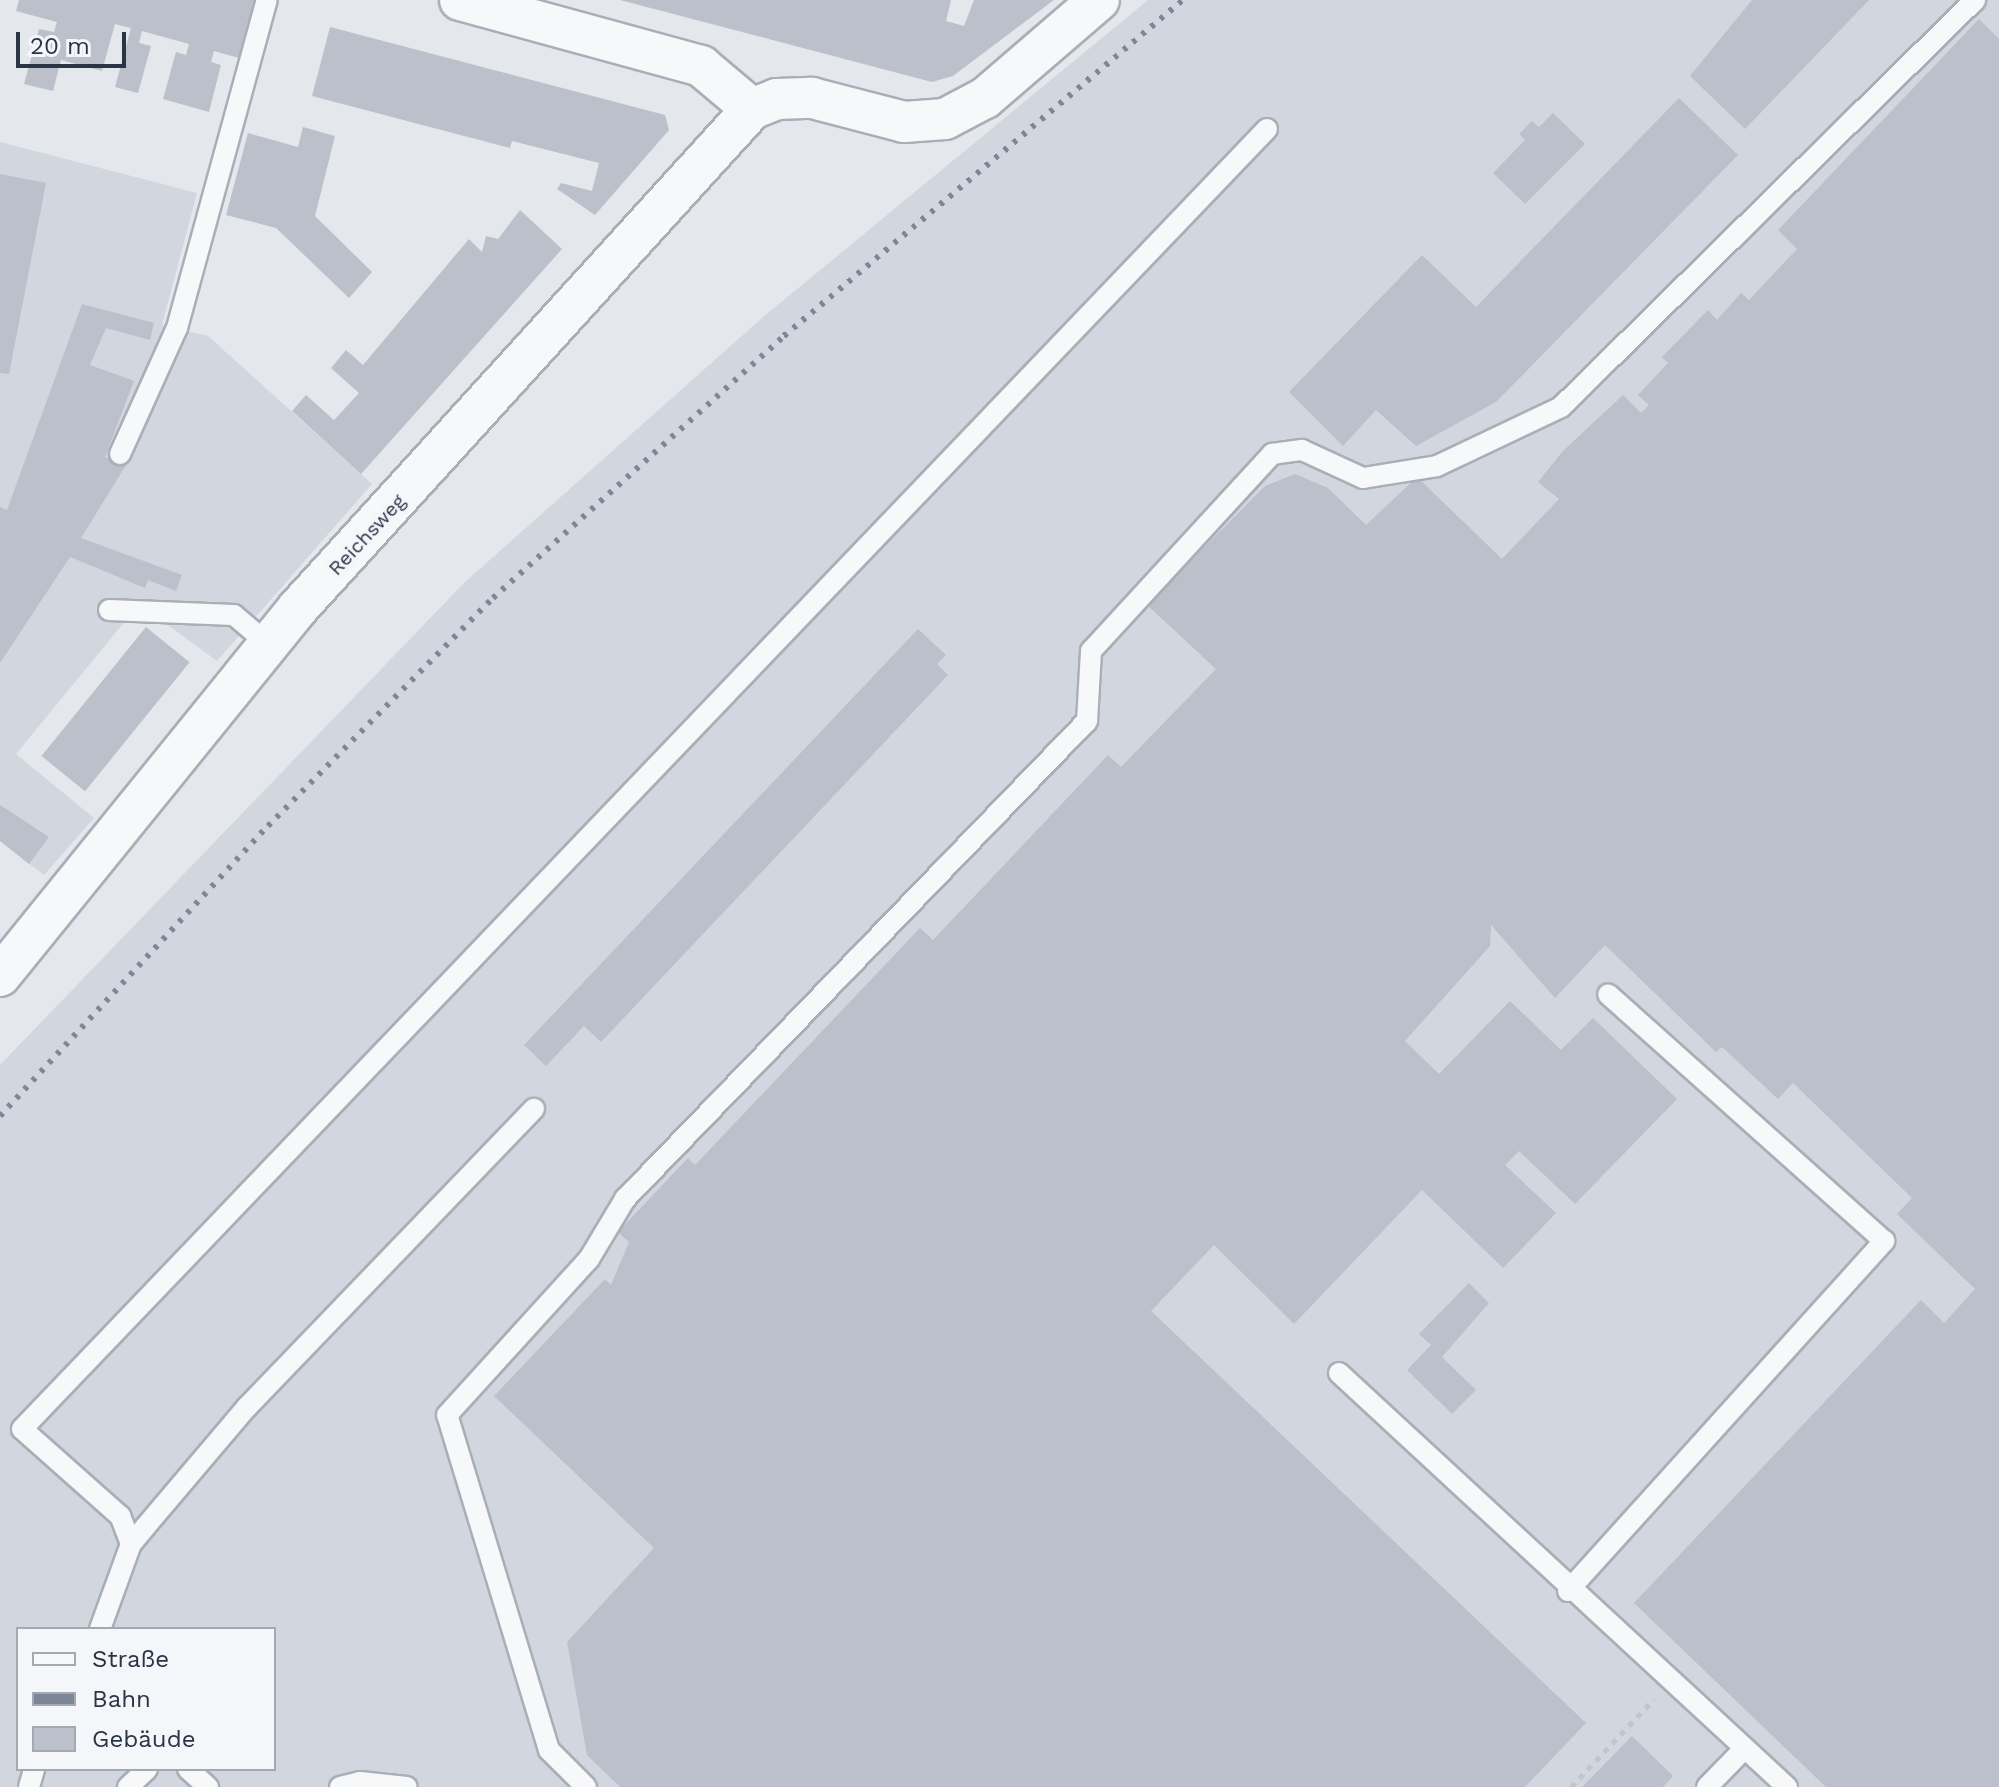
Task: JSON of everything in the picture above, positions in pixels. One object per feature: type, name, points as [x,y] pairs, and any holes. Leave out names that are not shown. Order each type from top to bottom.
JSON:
[{"type":"street","points":[[460,0],[701,66],[752,109],[777,99],[812,98],[904,122],[945,119],[985,98],[1099,0]]},
{"type":"street","name":"Reichsweg","points":[[0,976],[268,644],[752,109]]},
{"type":"lane","points":[[120,454],[177,328],[267,0]]},
{"type":"lane","points":[[586,1787],[549,1750],[447,1415],[589,1259],[625,1199],[1087,721],[1091,651],[1272,454],[1302,450],[1363,478],[1437,466],[1561,407],[1975,0]]},
{"type":"lane","points":[[131,1544],[120,1516],[22,1429],[1267,129]]},
{"type":"lane","points":[[109,610],[234,615],[268,644]]},
{"type":"lane","points":[[1568,1591],[1884,1241],[1608,994]]},
{"type":"lane","points":[[101,1627],[131,1544],[247,1407],[534,1109]]},
{"type":"lane","points":[[1339,1373],[1568,1591],[1787,1787]]},
{"type":"lane","points":[[1707,1787],[1745,1748]]},
{"type":"lane","points":[[128,1787],[145,1771]]},
{"type":"lane","points":[[190,1771],[208,1787]]},
{"type":"lane","points":[[340,1787],[360,1782],[407,1787]]},
{"type":"path","points":[[1571,1787],[1671,1681]]},
{"type":"shaded area","points":[[1148,0],[1999,0],[1999,1787],[0,1787],[0,1065],[464,583],[762,318]]},
{"type":"shaded area","points":[[0,142],[197,193],[162,325],[208,336],[372,484],[217,661],[139,604],[16,754],[94,818],[44,875],[0,841]]},
{"type":"building","points":[[19,0],[255,0],[239,58],[214,51],[211,62],[221,65],[209,112],[163,99],[176,52],[186,55],[189,44],[142,31],[139,43],[151,46],[138,93],[115,87],[131,28],[115,24],[102,71],[61,60],[53,91],[24,84],[39,29],[54,32],[57,22],[16,11]]},
{"type":"building","points":[[620,0],[951,0],[946,21],[964,26],[974,0],[1054,0],[953,76],[932,82]]},
{"type":"building","points":[[1752,0],[1869,0],[1745,129],[1690,76]]},
{"type":"building","points":[[1979,19],[1999,39],[1999,1787],[1826,1787],[1634,1603],[1921,1300],[1944,1323],[1975,1289],[1897,1214],[1912,1198],[1793,1083],[1778,1099],[1722,1047],[1716,1052],[1605,945],[1555,998],[1491,925],[1490,946],[1405,1041],[1439,1074],[1510,1001],[1561,1050],[1593,1018],[1677,1099],[1575,1204],[1519,1151],[1505,1165],[1556,1213],[1503,1268],[1422,1190],[1294,1324],[1214,1245],[1151,1311],[1586,1723],[1525,1787],[620,1787],[587,1755],[567,1642],[654,1548],[494,1396],[605,1279],[611,1285],[629,1242],[618,1232],[688,1158],[695,1165],[920,928],[933,940],[1108,755],[1121,767],[1216,669],[1147,605],[1265,486],[1295,474],[1328,488],[1366,525],[1417,477],[1502,559],[1559,499],[1538,482],[1563,451],[1623,395],[1641,413],[1649,405],[1638,395],[1668,363],[1662,357],[1708,310],[1717,320],[1741,293],[1749,300],[1797,249],[1778,230]]},
{"type":"building","points":[[330,27],[665,115],[669,130],[595,215],[557,189],[561,183],[592,191],[599,163],[512,141],[510,148],[312,96]]},
{"type":"building","points":[[1679,98],[1738,155],[1496,402],[1416,446],[1376,410],[1343,446],[1289,392],[1422,255],[1476,307]]},
{"type":"building","points":[[1553,113],[1585,144],[1525,204],[1493,173],[1525,140],[1519,134],[1532,121],[1539,127]]},
{"type":"building","points":[[303,127],[335,136],[315,216],[372,272],[349,298],[276,228],[226,215],[248,133],[298,147]]},
{"type":"building","points":[[0,174],[46,183],[9,374],[0,373]]},
{"type":"building","points":[[520,210],[562,249],[361,474],[292,411],[306,395],[334,420],[359,393],[331,368],[346,350],[363,365],[469,239],[482,252],[486,236],[498,239]]},
{"type":"building","points":[[82,304],[154,323],[150,340],[106,328],[90,365],[134,381],[105,457],[126,465],[81,538],[182,575],[176,591],[148,580],[145,588],[70,557],[0,663],[0,507],[7,510]]},
{"type":"building","points":[[146,627],[190,662],[85,791],[42,756]]},
{"type":"building","points":[[918,629],[946,655],[937,664],[948,675],[601,1042],[584,1026],[546,1066],[524,1045]]},
{"type":"building","points":[[0,805],[49,837],[29,864],[0,841]]},
{"type":"building","points":[[1469,1283],[1489,1303],[1442,1357],[1476,1390],[1452,1414],[1407,1370],[1431,1345],[1419,1334]]},
{"type":"building","points":[[1632,1736],[1673,1776],[1663,1787],[1582,1787]]},
{"type":"railway","points":[[0,1116],[268,826],[493,598],[784,336],[1183,0]]}]
